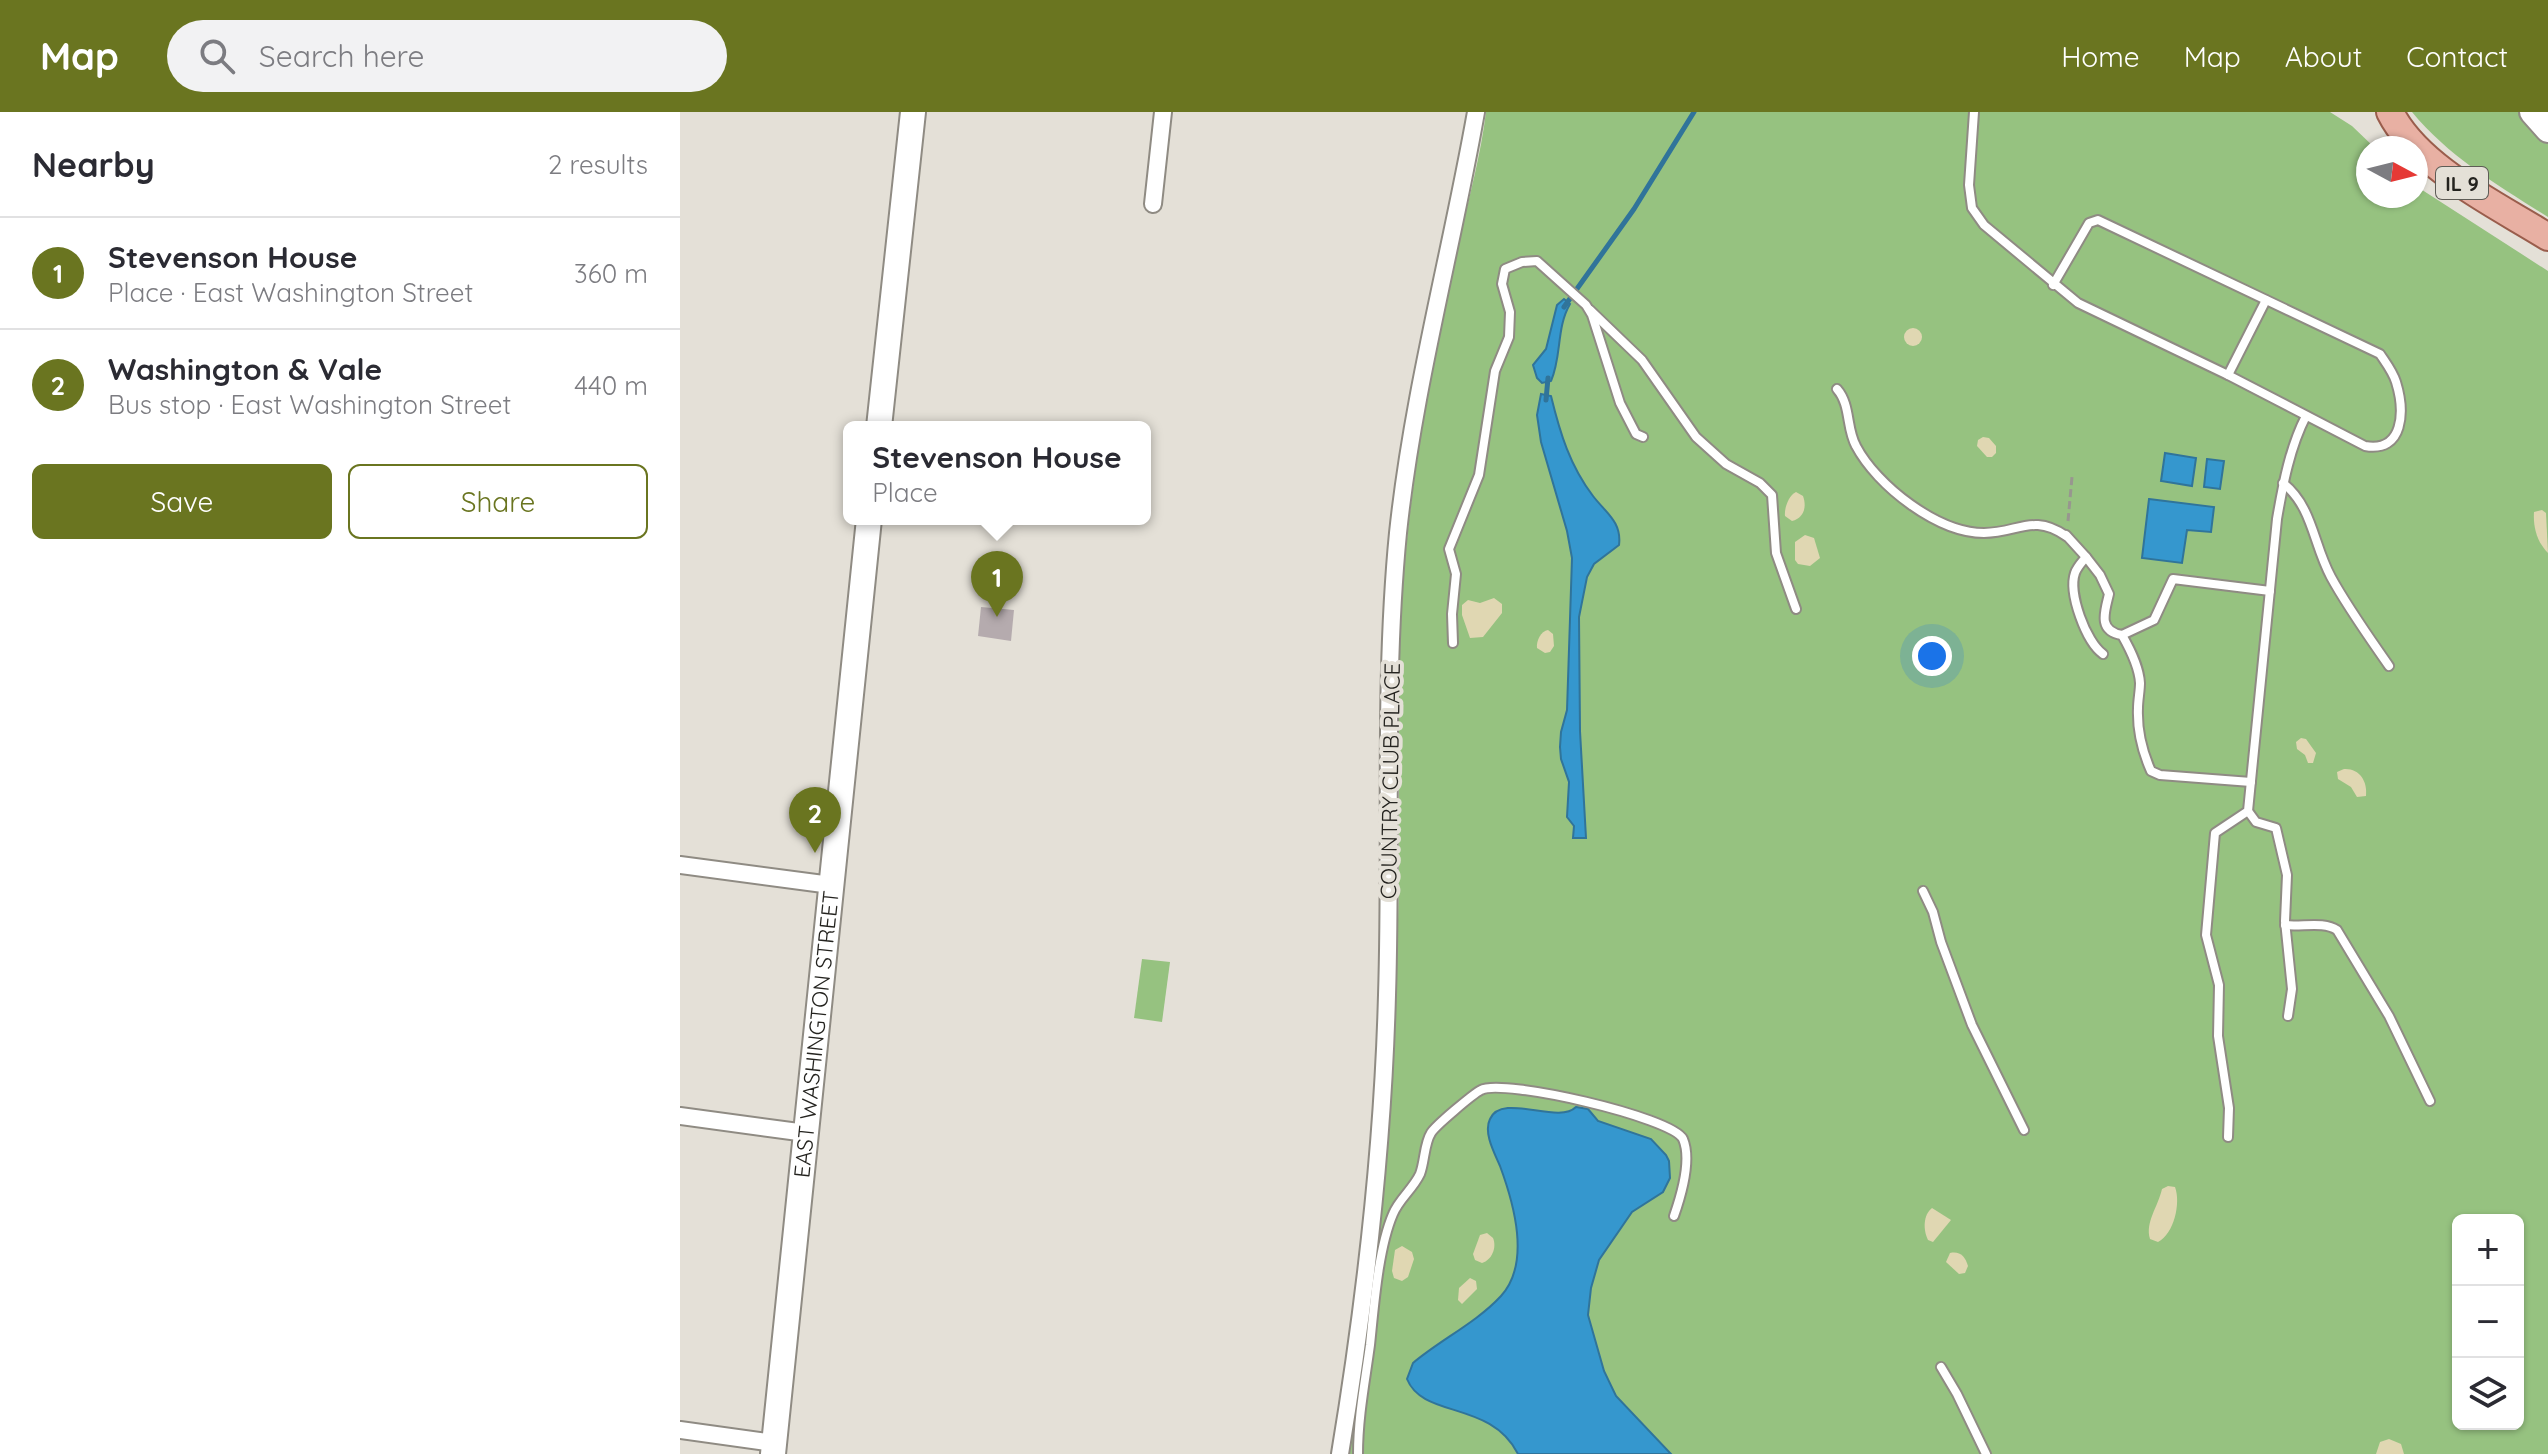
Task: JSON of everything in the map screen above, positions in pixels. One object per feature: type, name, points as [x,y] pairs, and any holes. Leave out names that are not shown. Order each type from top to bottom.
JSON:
[{"type":"main road","points":[[880,421],[913,112]]},
{"type":"main road","name":"IL 9","points":[[2390,112],[2420,152],[2452,177],[2548,237]]},
{"type":"main road","points":[[2532,112],[2548,130]]},
{"type":"main road","name":"EAST WASHINGTON STREET","points":[[774,1448],[868,525]]},
{"type":"street","points":[[1153,204],[1163,112]]},
{"type":"street","name":"COUNTRY CLUB PLACE","points":[[1340,1454],[1365,1278],[1381,1107],[1387,997],[1390,687],[1398,534],[1419,386],[1476,112]]},
{"type":"street","points":[[680,865],[831,885]]},
{"type":"street","points":[[680,1116],[806,1133]]},
{"type":"street","points":[[680,1430],[774,1448]]},
{"type":"lane","points":[[1974,112],[1969,185],[1972,208],[1984,225],[2053,285],[2078,303],[2228,375],[2365,446],[2379,448],[2391,442],[2400,424],[2401,402],[2395,379],[2380,354],[2098,220],[2089,223],[2053,285]]},
{"type":"lane","points":[[1453,643],[1456,574],[1449,549],[1479,475],[1495,371],[1509,337],[1510,312],[1502,275],[1511,265],[1537,261],[1642,360],[1696,437],[1726,464],[1760,483],[1772,495],[1776,553],[1796,609]]},
{"type":"lane","points":[[2228,375],[2266,300]]},
{"type":"lane","points":[[1587,307],[1620,403],[1636,434],[1643,437]]},
{"type":"lane","points":[[1837,389],[1843,396],[1856,446],[1873,470],[1915,509],[1966,531],[1989,533],[2040,523],[2066,536],[2086,557],[2109,594],[2103,618],[2107,628],[2122,635],[2130,648],[2140,682],[2139,733],[2151,771],[2160,775],[2251,782]]},
{"type":"lane","points":[[2288,1016],[2292,989],[2285,925],[2287,875],[2276,828],[2256,822],[2248,811],[2277,519],[2283,483],[2306,416]]},
{"type":"lane","points":[[2283,483],[2304,506],[2317,549],[2331,577],[2389,666]]},
{"type":"lane","points":[[2086,557],[2076,570],[2075,595],[2089,638],[2103,654]]},
{"type":"lane","points":[[2122,635],[2154,620],[2173,579],[2270,591]]},
{"type":"lane","points":[[2228,1137],[2229,1108],[2218,1036],[2219,985],[2206,935],[2207,900],[2215,833],[2248,811]]},
{"type":"lane","points":[[1923,891],[1979,1041],[2024,1130]]},
{"type":"lane","points":[[2285,925],[2328,925],[2337,930],[2389,1016],[2430,1101]]},
{"type":"lane","points":[[1358,1454],[1372,1328],[1389,1225],[1398,1204],[1418,1178],[1431,1132],[1473,1095],[1490,1085],[1519,1089],[1625,1112],[1675,1130],[1683,1140],[1686,1155],[1674,1216]]},
{"type":"lane","points":[[1941,1367],[1986,1454]]},
{"type":"path","points":[[2066,536],[2072,477]]},
{"type":"green space","points":[[1486,112],[2330,112],[2362,136],[2356,136],[2356,208],[2428,208],[2428,194],[2548,271],[2548,1454],[1349,1454],[1374,1254],[1392,1054],[1399,872],[1400,634],[1407,539],[1429,388]]},
{"type":"green space","points":[[2412,112],[2519,112],[2548,144],[2548,217],[2458,157]]},
{"type":"green space","points":[[1142,959],[1170,962],[1162,1022],[1134,1018]]},
{"type":"sand","points":[[1913,328],[1922,337],[1913,346],[1904,337]]},
{"type":"sand","points":[[1989,438],[1996,446],[1992,457],[1987,457],[1977,446],[1978,440]]},
{"type":"sand","points":[[1796,492],[1803,496],[1805,504],[1802,515],[1792,521],[1785,516],[1785,509]]},
{"type":"sand","points":[[2542,510],[2546,513],[2548,553],[2538,539],[2534,523],[2534,512]]},
{"type":"sand","points":[[1805,535],[1814,538],[1820,558],[1810,566],[1798,564],[1795,560],[1795,542]]},
{"type":"sand","points":[[1494,598],[1502,604],[1502,613],[1483,637],[1470,638],[1462,605],[1468,600],[1480,603]]},
{"type":"sand","points":[[1548,630],[1553,634],[1554,646],[1545,653],[1537,645],[1541,634]]},
{"type":"sand","points":[[2306,739],[2316,753],[2313,763],[2308,763],[2305,755],[2297,749],[2296,742]]},
{"type":"sand","points":[[2344,769],[2361,776],[2366,785],[2366,796],[2357,797],[2351,787],[2338,779],[2337,772]]},
{"type":"sand","points":[[2175,1187],[2176,1209],[2172,1225],[2158,1242],[2150,1239],[2149,1227],[2162,1189]]},
{"type":"sand","points":[[1932,1208],[1951,1220],[1933,1242],[1928,1240],[1925,1227],[1925,1219]]},
{"type":"sand","points":[[1487,1233],[1493,1238],[1494,1249],[1482,1263],[1475,1260],[1473,1254],[1480,1235]]},
{"type":"sand","points":[[1402,1246],[1412,1252],[1414,1259],[1408,1277],[1402,1281],[1394,1278],[1392,1271],[1395,1250]]},
{"type":"sand","points":[[1950,1253],[1964,1257],[1968,1266],[1965,1273],[1959,1274],[1946,1262]]},
{"type":"sand","points":[[1470,1278],[1476,1281],[1477,1289],[1462,1304],[1458,1300],[1459,1288]]},
{"type":"sand","points":[[2389,1439],[2401,1444],[2404,1454],[2376,1454],[2380,1442]]},
{"type":"water","points":[[1564,299],[1570,304],[1554,371],[1551,381],[1542,383],[1533,365],[1546,349],[1557,305]]},
{"type":"water","points":[[1541,394],[1551,396],[1572,461],[1585,485],[1616,524],[1619,537],[1619,545],[1594,564],[1587,577],[1579,617],[1580,731],[1586,838],[1573,838],[1574,826],[1567,817],[1569,782],[1561,759],[1561,732],[1567,710],[1572,558],[1541,442],[1537,415]]},
{"type":"water","points":[[2165,453],[2196,458],[2192,486],[2161,481]]},
{"type":"water","points":[[2207,459],[2224,461],[2220,489],[2204,487]]},
{"type":"water","points":[[2149,499],[2214,507],[2211,532],[2187,530],[2182,563],[2142,558]]},
{"type":"water","points":[[1576,1107],[1588,1109],[1598,1121],[1651,1139],[1669,1161],[1670,1178],[1663,1192],[1632,1212],[1599,1260],[1588,1315],[1604,1371],[1616,1396],[1671,1454],[1518,1454],[1506,1437],[1492,1425],[1427,1400],[1415,1391],[1407,1379],[1413,1363],[1501,1296],[1515,1267],[1518,1250],[1514,1215],[1489,1137],[1490,1119],[1496,1111],[1506,1108],[1557,1113]]},
{"type":"building","points":[[981,607],[1014,610],[1011,641],[978,636]]},
{"type":"waterway","points":[[1564,307],[1634,209],[1694,112]]},
{"type":"waterway","points":[[1546,400],[1548,378]]},
{"type":"place","name":"Stevenson House","points":[[997,617]]},
{"type":"place","name":"Washington & Vale","points":[[815,853]]}]
